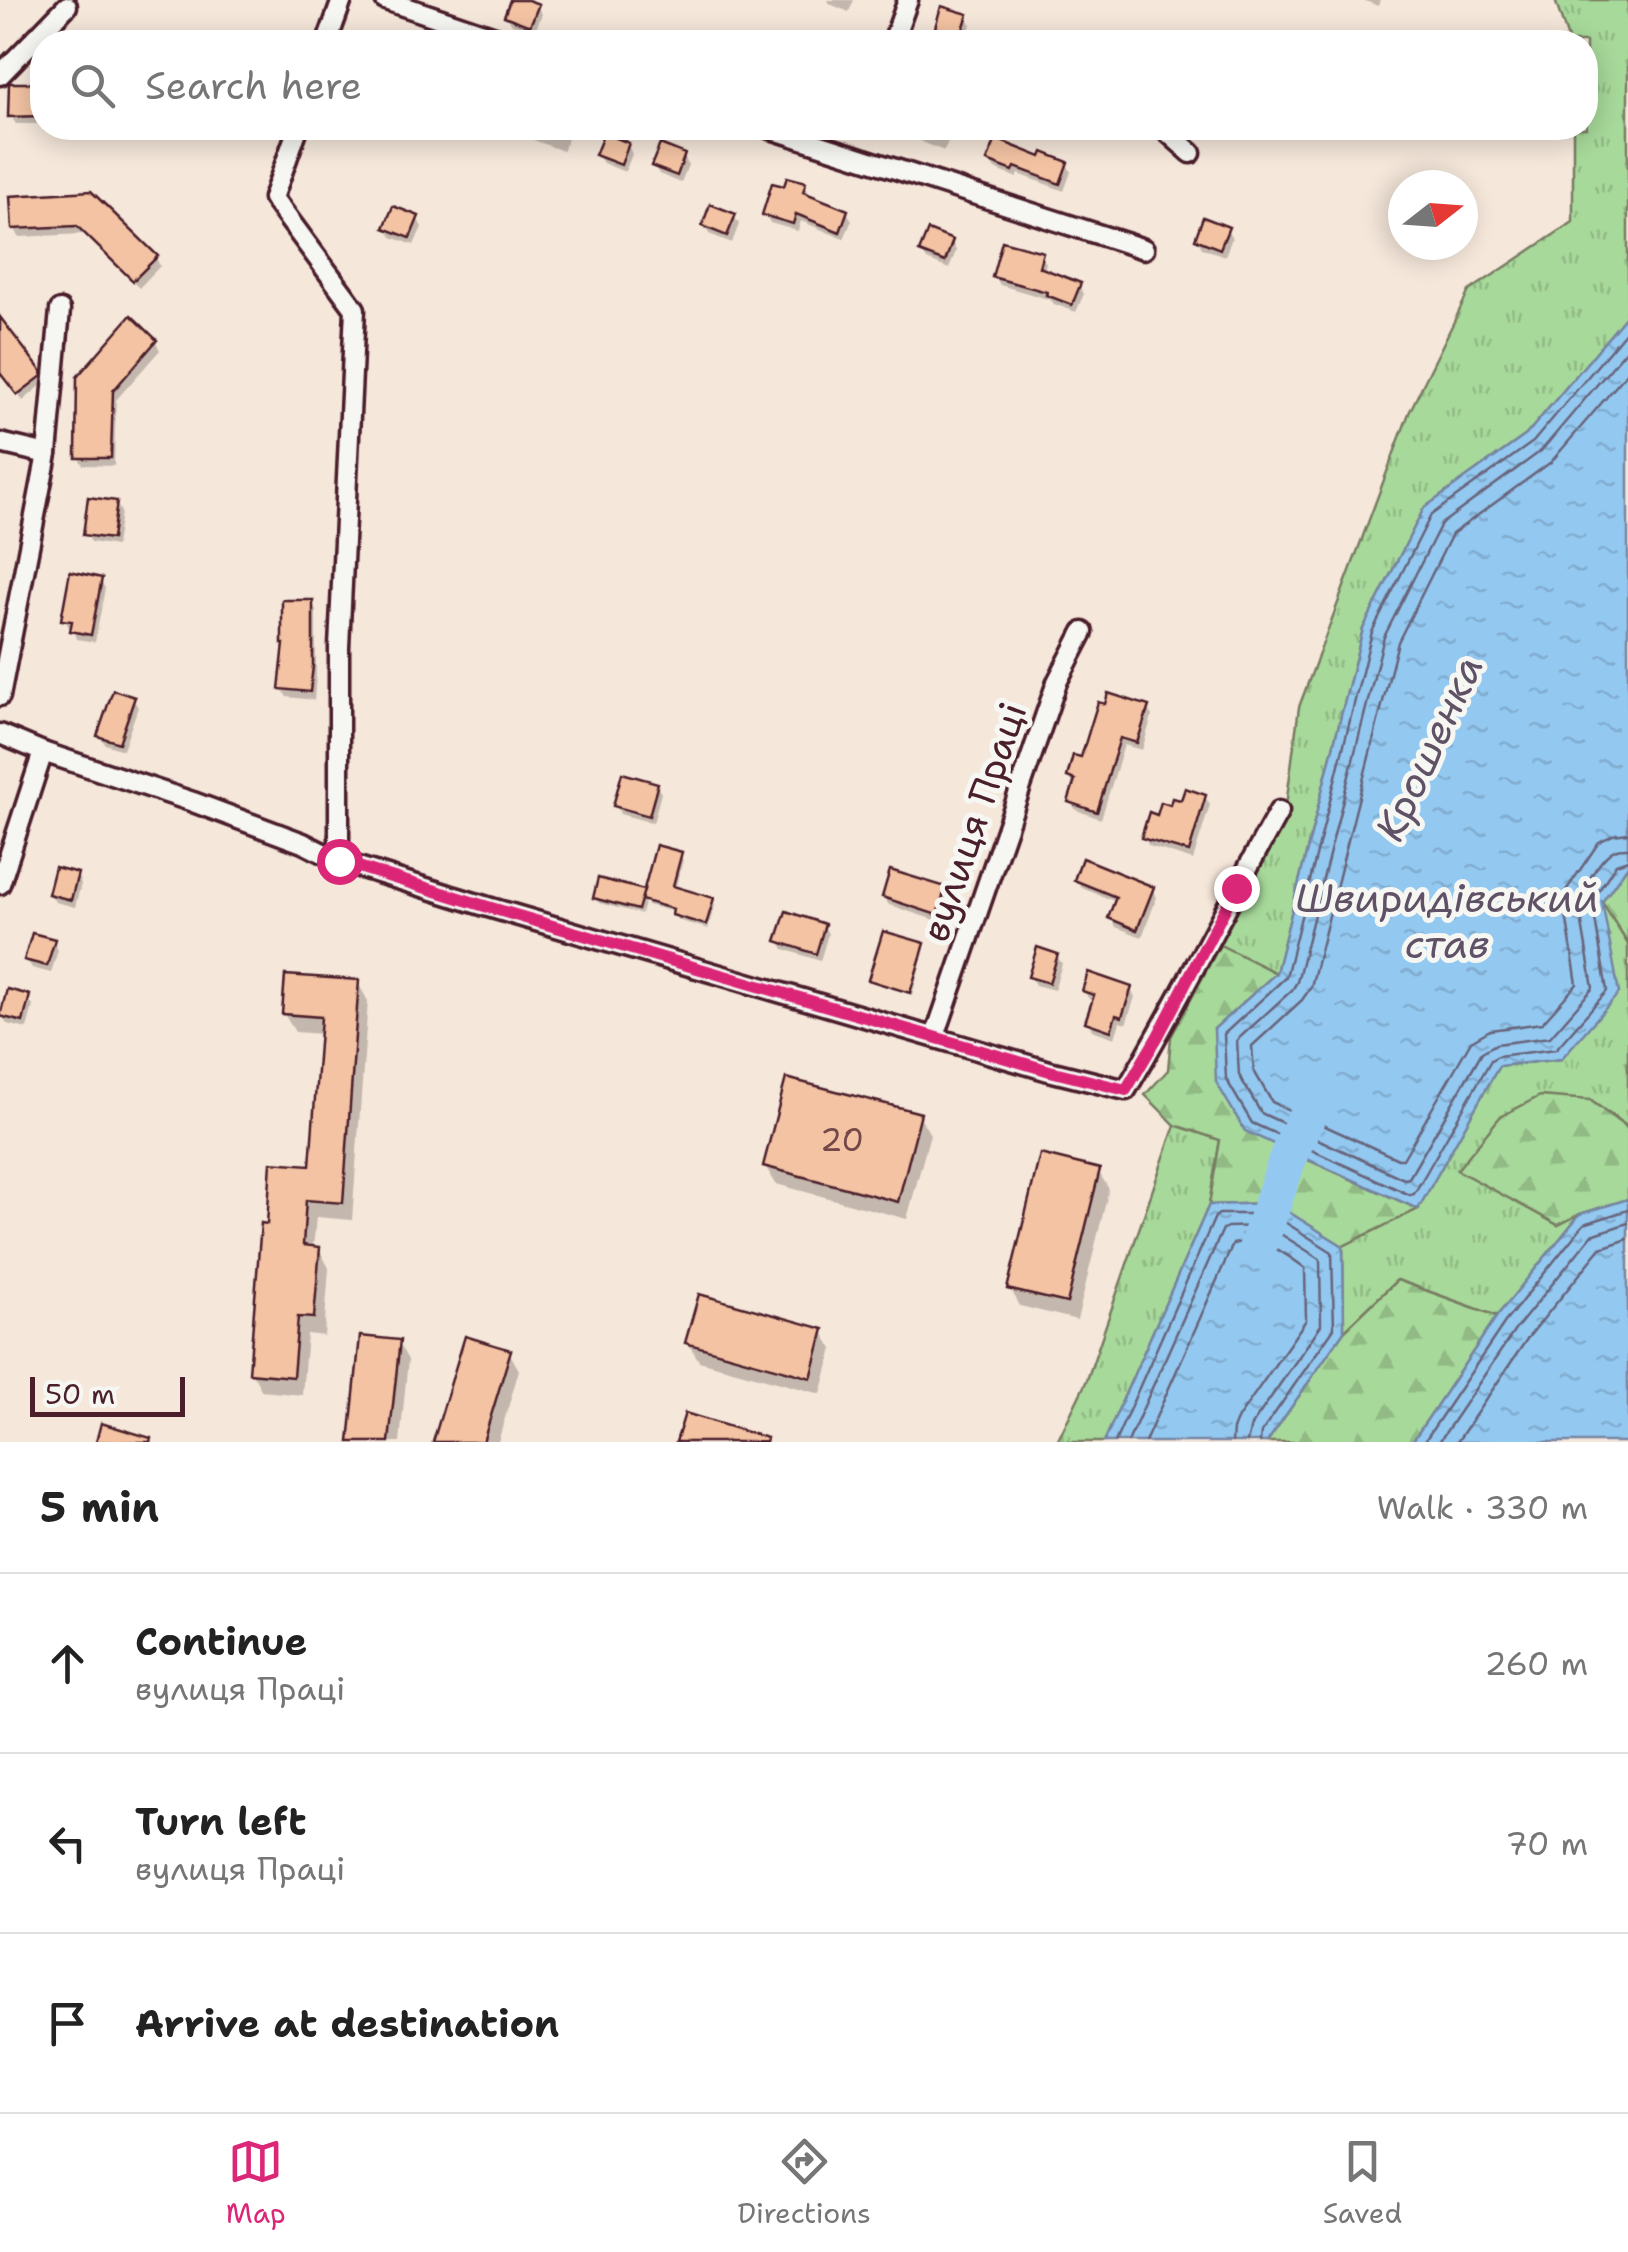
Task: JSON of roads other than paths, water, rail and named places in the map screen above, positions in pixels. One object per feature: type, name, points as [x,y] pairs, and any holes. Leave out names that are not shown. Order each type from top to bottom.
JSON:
[{"type":"street","points":[[331,30],[342,0]]},
{"type":"street","points":[[385,0],[474,30]]},
{"type":"street","points":[[897,30],[908,0]]},
{"type":"street","points":[[43,30],[66,6]]},
{"type":"street","points":[[0,74],[30,43]]},
{"type":"street","points":[[294,140],[274,198],[354,309],[339,648],[339,861]]},
{"type":"street","points":[[805,140],[1144,249]]},
{"type":"street","points":[[1176,140],[1192,153]]},
{"type":"street","points":[[0,696],[48,454],[60,310]]},
{"type":"street","points":[[0,443],[48,454]]},
{"type":"street","name":"вулиця Праці","points":[[935,1036],[1056,682],[1083,632]]},
{"type":"street","points":[[0,734],[303,843],[339,861],[1126,1090],[1279,812]]},
{"type":"street","points":[[0,884],[42,752]]},
{"type":"water","name":"Швиридівський став","points":[[1628,314],[1628,865],[1602,902],[1619,993],[1561,1059],[1499,1066],[1418,1209],[1245,1131],[1216,1082],[1214,1029],[1276,973],[1363,629],[1424,508],[1526,435]]},
{"type":"water","points":[[1628,1199],[1628,1442],[1412,1442],[1497,1316],[1580,1214]]},
{"type":"water","points":[[1274,1203],[1343,1246],[1344,1331],[1267,1442],[1104,1442],[1209,1205]]},
{"type":"waterway","name":"Крошенка","points":[[1257,1249],[1290,1152],[1312,1105]]}]
